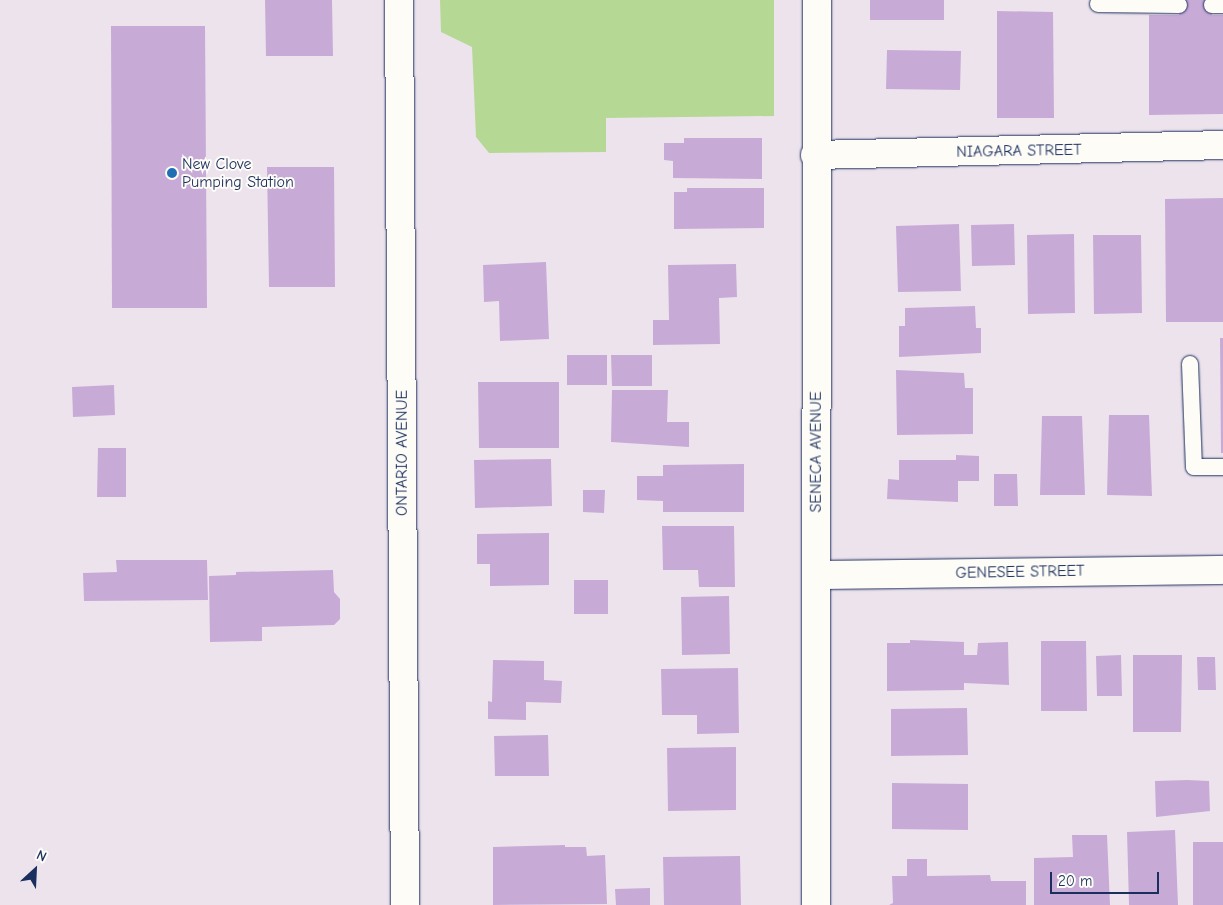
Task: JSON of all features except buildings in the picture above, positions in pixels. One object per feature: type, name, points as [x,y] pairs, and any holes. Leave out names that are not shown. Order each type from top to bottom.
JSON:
[{"type":"street","name":"ONTARIO AVENUE","points":[[399,0],[405,905]]},
{"type":"street","name":"SENECA AVENUE","points":[[816,905],[815,156],[817,0]]},
{"type":"street","name":"NIAGARA STREET","points":[[815,156],[1223,146]]},
{"type":"street","name":"GENESEE STREET","points":[[817,575],[1223,570]]},
{"type":"lane","points":[[1098,4],[1179,4]]},
{"type":"lane","points":[[1190,364],[1194,467],[1223,467]]},
{"type":"green space","points":[[440,0],[774,0],[774,116],[606,118],[606,152],[489,153],[476,137],[472,47],[441,32]]},
{"type":"place","name":"New Clove Pumping Station","points":[[172,173]]}]
